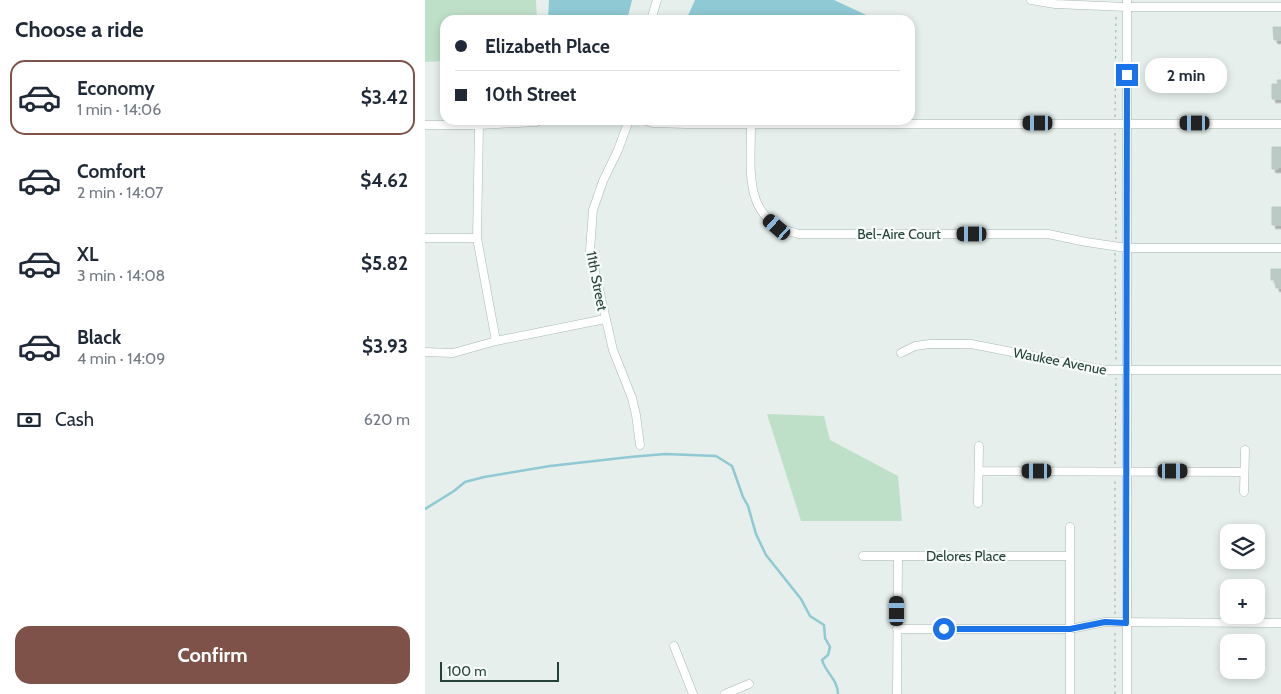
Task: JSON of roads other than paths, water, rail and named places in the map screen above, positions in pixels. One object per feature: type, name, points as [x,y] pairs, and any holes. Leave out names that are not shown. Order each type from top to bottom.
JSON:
[{"type":"street","points":[[652,15],[657,0]]},
{"type":"street","points":[[1031,0],[1055,4],[1116,6],[1127,3],[1281,7]]},
{"type":"street","points":[[1127,3],[1125,371],[1127,694]]},
{"type":"street","points":[[915,124],[1281,124]]},
{"type":"street","points":[[425,125],[440,125]]},
{"type":"street","points":[[479,125],[477,238],[496,341]]},
{"type":"street","name":"11th Street","points":[[627,125],[603,181],[593,210],[590,250],[613,350],[634,407],[640,445]]},
{"type":"street","name":"Bel-Aire Court","points":[[751,125],[751,172],[754,197],[767,218],[777,227],[799,234],[1048,234],[1127,248],[1281,248]]},
{"type":"street","points":[[425,238],[477,238]]},
{"type":"street","points":[[425,352],[453,353],[496,341],[605,319]]},
{"type":"street","name":"Waukee Avenue","points":[[901,353],[915,346],[930,344],[971,344],[1104,370],[1281,370]]},
{"type":"street","points":[[978,503],[979,446]]},
{"type":"street","points":[[1244,492],[1245,450]]},
{"type":"street","points":[[979,471],[1244,472]]},
{"type":"street","points":[[1070,527],[1070,694]]},
{"type":"street","name":"Delores Place","points":[[863,556],[1070,556]]},
{"type":"street","points":[[897,556],[897,694]]},
{"type":"street","points":[[897,629],[1070,629],[1105,622],[1281,623]]},
{"type":"street","points":[[674,646],[693,694]]},
{"type":"street","points":[[725,694],[749,684]]},
{"type":"water","points":[[549,0],[632,0],[628,15],[548,15]]},
{"type":"water","points":[[695,0],[834,0],[866,15],[688,15]]},
{"type":"waterway","points":[[425,509],[465,482],[484,477],[550,466],[630,457],[665,454],[716,456],[732,466],[748,506],[756,534],[766,555],[801,599],[810,616],[824,625],[825,638],[830,647],[828,655],[822,660],[836,685],[838,694]]}]
